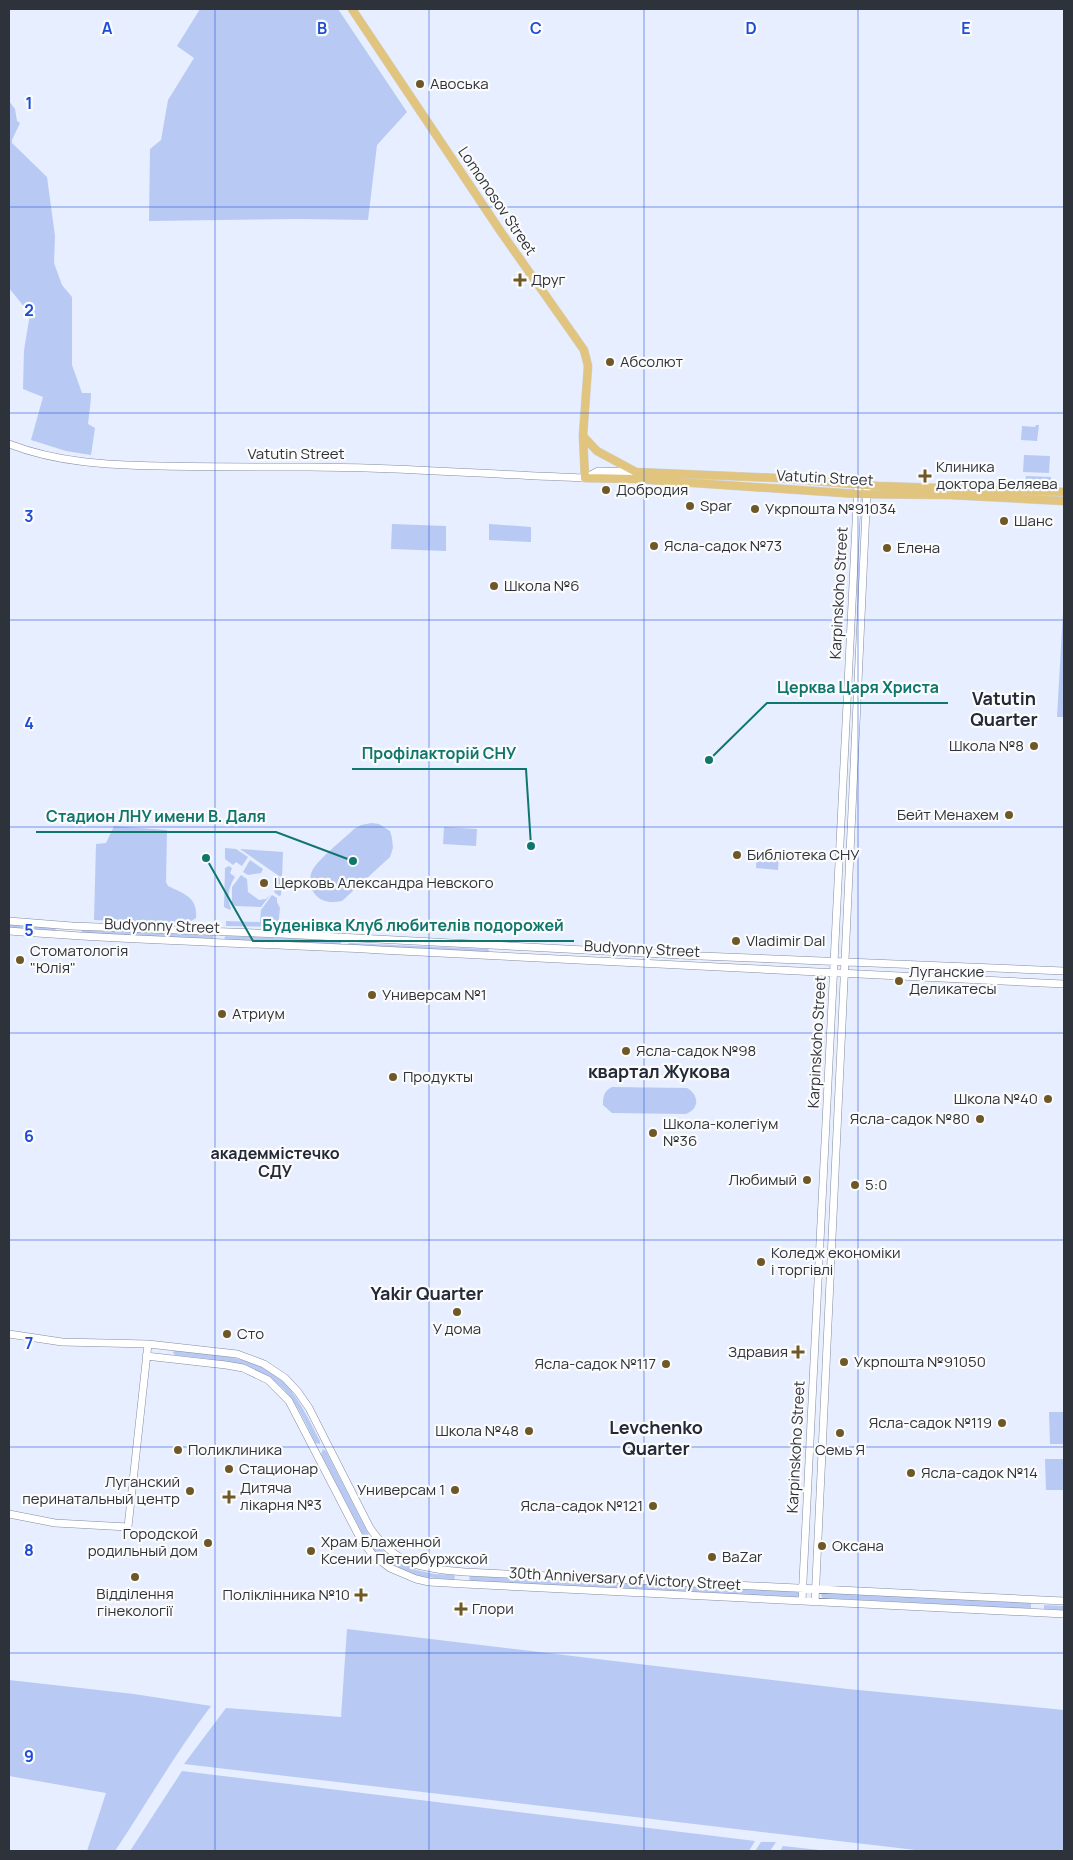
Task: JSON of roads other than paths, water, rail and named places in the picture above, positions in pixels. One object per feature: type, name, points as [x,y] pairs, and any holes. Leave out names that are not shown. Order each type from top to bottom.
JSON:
[{"type":"main road","name":"Lomonosov Street","points":[[352,9],[501,232],[584,350],[588,366],[583,436],[585,478]]},
{"type":"main road","points":[[583,436],[597,452],[636,472]]},
{"type":"main road","name":"Vatutin Street","points":[[636,472],[868,485],[1064,492]]},
{"type":"main road","name":"Vatutin Street","points":[[585,478],[636,479],[858,494],[950,495],[1064,501]]},
{"type":"street","name":"Vatutin Street","points":[[9,444],[43,455],[106,465],[344,468],[585,478],[598,471],[636,472]]},
{"type":"street","name":"Karpinskoho Street","points":[[802,1602],[858,484]]},
{"type":"street","name":"Karpinskoho Street","points":[[815,1602],[868,485]]},
{"type":"street","name":"Budyonny Street","points":[[9,921],[72,926],[1064,971]]},
{"type":"street","name":"Budyonny Street","points":[[9,931],[187,942],[687,964],[834,974],[1064,984]]},
{"type":"street","points":[[344,948],[345,937]]},
{"type":"street","name":"30th Anniversary of Victory Street","points":[[9,1334],[82,1344],[148,1344],[237,1354],[264,1364],[285,1378],[298,1392],[378,1540],[388,1551],[417,1566],[465,1572],[1064,1601]]},
{"type":"street","points":[[9,1514],[55,1522],[128,1527],[148,1344]]},
{"type":"street","name":"30th Anniversary of Victory Street","points":[[146,1356],[243,1368],[268,1380],[289,1401],[360,1538],[376,1558],[390,1568],[416,1579],[435,1582],[802,1602],[1064,1614]]},
{"type":"place","name":"Авоська","points":[[420,84]]},
{"type":"place","name":"Друг","points":[[520,280]]},
{"type":"place","name":"Абсолют","points":[[610,362]]},
{"type":"place","name":"Клиника доктора Беляева","points":[[925,476]]},
{"type":"place","name":"Добродия","points":[[606,490]]},
{"type":"place","name":"Spar","points":[[690,506]]},
{"type":"place","name":"Укрпошта №91034","points":[[755,509]]},
{"type":"place","name":"Шанс","points":[[1004,521]]},
{"type":"place","name":"Ясла-садок №73","points":[[654,546]]},
{"type":"place","name":"Елена","points":[[887,548]]},
{"type":"place","name":"Школа №6","points":[[494,586]]},
{"type":"place","name":"Школа №8","points":[[1034,746]]},
{"type":"place","name":"Церква Царя Христа","points":[[709,760]]},
{"type":"place","name":"Бейт Менахем","points":[[1009,815]]},
{"type":"place","name":"Профілакторій СНУ","points":[[531,846]]},
{"type":"place","name":"Библіотека СНУ","points":[[737,855]]},
{"type":"place","name":"Буденівка Клуб любителів подорожей","points":[[206,858]]},
{"type":"place","name":"Стадион ЛНУ имени В. Даля","points":[[353,861]]},
{"type":"place","name":"Церковь Александра Невского","points":[[264,883]]},
{"type":"place","name":"Vladimir Dal","points":[[736,941]]},
{"type":"place","name":"Стоматологія \"Юлія\"","points":[[20,960]]},
{"type":"place","name":"Луганские Деликатесы","points":[[899,981]]},
{"type":"place","name":"Универсам №1","points":[[372,995]]},
{"type":"place","name":"Атриум","points":[[222,1014]]},
{"type":"place","name":"Ясла-садок №98","points":[[626,1051]]},
{"type":"place","name":"Продукты","points":[[393,1077]]},
{"type":"place","name":"Школа №40","points":[[1048,1099]]},
{"type":"place","name":"Ясла-садок №80","points":[[980,1119]]},
{"type":"place","name":"Школа-колегіум №36","points":[[653,1133]]},
{"type":"place","name":"Любимый","points":[[807,1180]]},
{"type":"place","name":"5:0","points":[[855,1185]]},
{"type":"place","name":"Коледж економіки і торгівлі","points":[[761,1262]]},
{"type":"place","name":"У дома","points":[[457,1312]]},
{"type":"place","name":"Сто","points":[[227,1334]]},
{"type":"place","name":"Здравия","points":[[798,1352]]},
{"type":"place","name":"Укрпошта №91050","points":[[844,1362]]},
{"type":"place","name":"Ясла-садок №117","points":[[666,1364]]},
{"type":"place","name":"Ясла-садок №119","points":[[1002,1423]]},
{"type":"place","name":"Школа №48","points":[[529,1431]]},
{"type":"place","name":"Семь Я","points":[[840,1433]]},
{"type":"place","name":"Поликлиника","points":[[178,1450]]},
{"type":"place","name":"Стационар","points":[[229,1469]]},
{"type":"place","name":"Ясла-садок №14","points":[[911,1473]]},
{"type":"place","name":"Универсам 1","points":[[455,1490]]},
{"type":"place","name":"Луганский перинатальный центр","points":[[190,1491]]},
{"type":"place","name":"Дитяча лікарня №3","points":[[229,1497]]},
{"type":"place","name":"Ясла-садок №121","points":[[653,1506]]},
{"type":"place","name":"Городской родильный дом","points":[[208,1543]]},
{"type":"place","name":"Оксана","points":[[822,1546]]},
{"type":"place","name":"Храм Блаженной Ксении Петербуржской","points":[[311,1551]]},
{"type":"place","name":"BaZar","points":[[712,1557]]},
{"type":"place","name":"Відділення гінекології","points":[[135,1577]]},
{"type":"place","name":"Поліклінника №10","points":[[361,1595]]},
{"type":"place","name":"Глори","points":[[461,1609]]},
{"type":"district","name":"Vatutin Quarter","points":[[1004,710]]},
{"type":"district","name":"квартал Жукова","points":[[659,1072]]},
{"type":"district","name":"академмістечко СДУ","points":[[275,1162]]},
{"type":"district","name":"Yakir Quarter","points":[[427,1294]]},
{"type":"district","name":"Levchenko Quarter","points":[[656,1438]]}]
